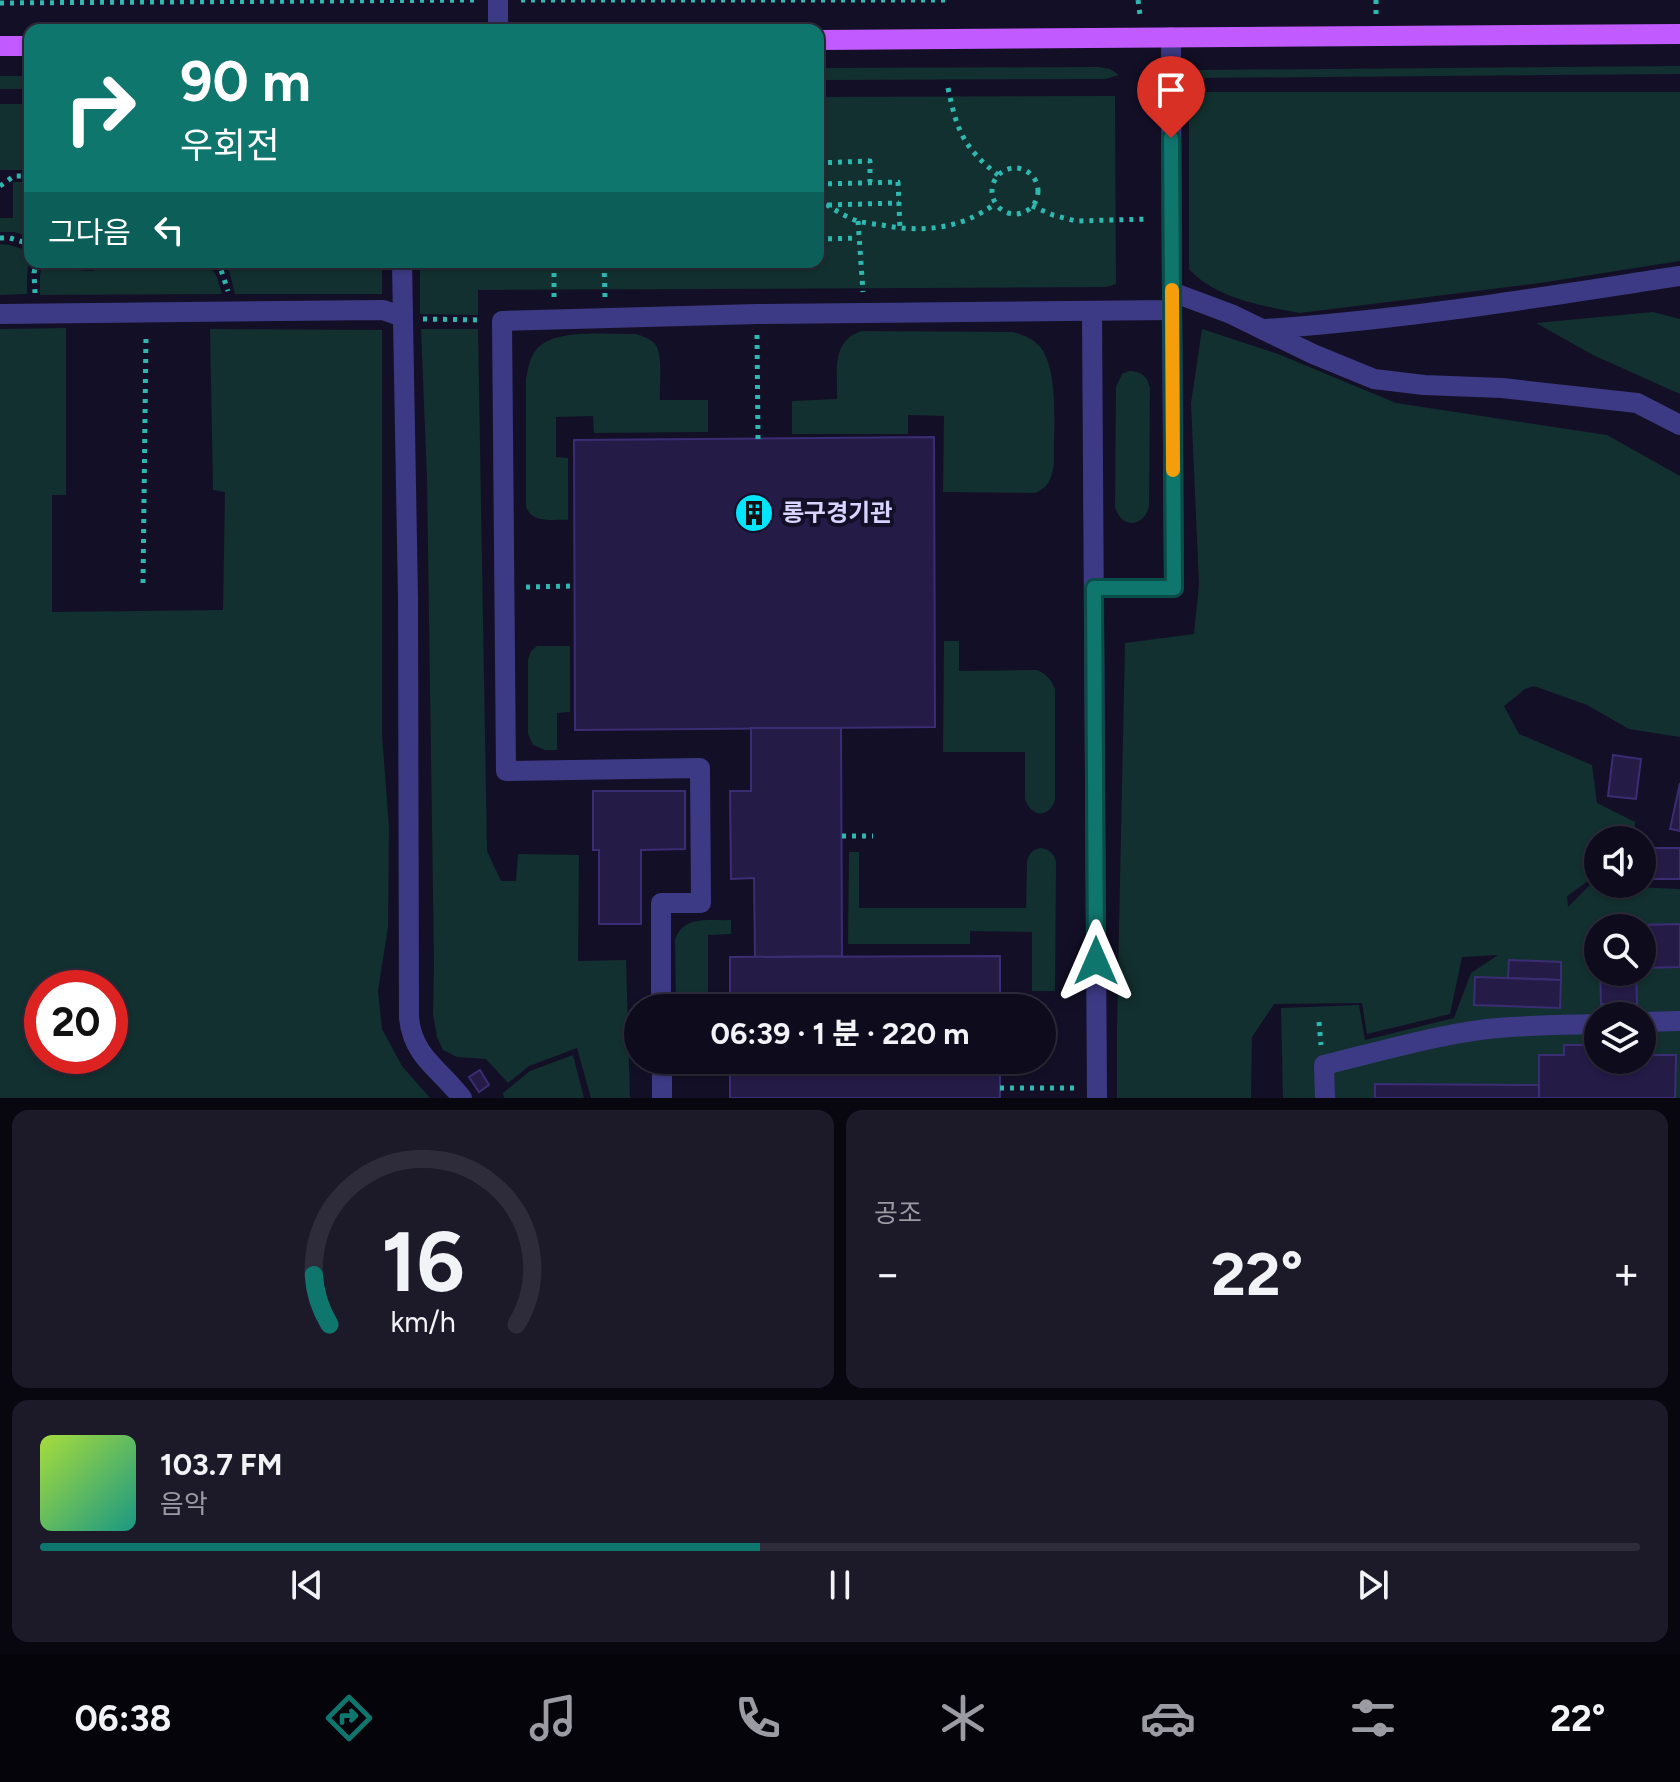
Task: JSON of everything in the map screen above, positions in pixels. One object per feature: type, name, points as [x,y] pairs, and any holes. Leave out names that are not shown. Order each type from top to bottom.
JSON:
[{"type":"main road","points":[[824,40],[1680,34]]},
{"type":"main road","points":[[0,46],[24,46]]},
{"type":"street","points":[[498,0],[498,24]]},
{"type":"street","points":[[1094,588],[1174,588],[1171,37]]},
{"type":"street","points":[[402,268],[408,598],[409,1018],[411,1034],[420,1053],[462,1098]]},
{"type":"street","points":[[1261,329],[1338,324],[1680,276]]},
{"type":"street","points":[[661,994],[661,903],[701,903],[700,768],[506,771],[502,321],[757,314],[1092,311],[1172,301],[1231,314],[1313,354],[1374,379],[1424,385],[1502,388],[1637,403],[1680,425]]},
{"type":"street","points":[[0,314],[383,310],[403,317]]},
{"type":"street","points":[[1092,311],[1097,1093]]},
{"type":"street","points":[[1656,1022],[1680,1021]]},
{"type":"street","points":[[1325,1098],[1324,1065],[1484,1030],[1584,1024]]},
{"type":"street","points":[[662,1074],[662,1098]]},
{"type":"path","points":[[948,88],[955,119],[965,142],[979,160],[998,175]]},
{"type":"path","points":[[824,163],[870,161],[870,182]]},
{"type":"path","points":[[1017,167],[1026,170],[1038,187],[1032,206],[1013,214],[1003,211],[992,194],[998,175],[1006,169],[1017,167]]},
{"type":"path","points":[[0,186],[14,176],[24,176]]},
{"type":"path","points":[[824,184],[898,182],[900,229]]},
{"type":"path","points":[[824,203],[858,221],[900,229],[939,229],[960,224],[996,203]]},
{"type":"path","points":[[827,205],[899,203]]},
{"type":"path","points":[[1032,206],[1076,221],[1172,217]]},
{"type":"path","points":[[858,221],[864,313]]},
{"type":"path","points":[[0,238],[24,242]]},
{"type":"path","points":[[824,239],[858,238]]},
{"type":"path","points":[[554,268],[554,320]]},
{"type":"path","points":[[604,268],[606,318]]},
{"type":"path","points":[[143,583],[147,313]]},
{"type":"path","points":[[757,314],[758,439]]},
{"type":"path","points":[[403,317],[502,321]]},
{"type":"path","points":[[505,587],[574,586]]},
{"type":"path","points":[[842,836],[873,836]]},
{"type":"path","points":[[1319,1022],[1321,1045]]},
{"type":"path","points":[[1000,1088],[1097,1093]]},
{"type":"green space","points":[[1680,66],[1680,74],[1196,78],[1196,70]]},
{"type":"green space","points":[[1098,67],[1110,69],[1119,75],[1105,79],[824,80],[824,68]]},
{"type":"green space","points":[[0,76],[24,76],[24,89],[0,89]]},
{"type":"green space","points":[[1198,92],[1680,92],[1680,261],[1540,283],[1300,313],[1240,299],[1212,287],[1189,269],[1189,96]]},
{"type":"green space","points":[[1115,96],[1116,284],[1106,287],[478,290],[478,315],[420,314],[420,268],[824,268],[824,97]]},
{"type":"green space","points":[[0,104],[24,104],[24,170],[0,170]]},
{"type":"green space","points":[[13,182],[24,182],[24,235],[0,232],[0,218],[13,218]]},
{"type":"green space","points":[[0,244],[24,249],[24,268],[28,268],[27,294],[0,295]]},
{"type":"green space","points":[[41,268],[93,271],[100,268],[211,268],[222,294],[40,295]]},
{"type":"green space","points":[[228,268],[382,268],[382,294],[235,294]]},
{"type":"green space","points":[[1653,312],[1680,319],[1680,394],[1593,355],[1536,323]]},
{"type":"green space","points":[[66,328],[66,495],[52,495],[52,612],[223,610],[225,492],[213,490],[210,329],[382,330],[382,735],[389,827],[388,927],[378,991],[382,1029],[402,1066],[430,1098],[0,1098],[0,329]]},
{"type":"green space","points":[[421,329],[478,329],[487,851],[501,881],[516,881],[518,854],[579,855],[578,961],[626,960],[624,1074],[629,1074],[630,1098],[591,1098],[577,1048],[529,1066],[508,1083],[486,1059],[457,1057],[443,1050],[437,1037],[433,1014],[427,479]]},
{"type":"green space","points":[[1202,329],[1278,354],[1396,403],[1607,435],[1680,476],[1680,737],[1629,729],[1587,705],[1534,686],[1525,689],[1504,706],[1519,734],[1592,765],[1597,803],[1635,822],[1635,826],[1584,826],[1584,884],[1567,896],[1568,907],[1584,891],[1584,898],[1656,898],[1656,888],[1680,889],[1680,1098],[1283,1098],[1281,1008],[1359,1005],[1365,1040],[1454,1018],[1471,973],[1498,955],[1462,957],[1450,1014],[1367,1034],[1362,1003],[1274,1004],[1252,1037],[1251,1098],[1117,1098],[1125,643],[1194,634],[1199,584],[1191,403]]},
{"type":"green space","points":[[862,331],[1013,332],[1034,341],[1046,357],[1053,386],[1054,464],[1047,485],[1035,493],[943,492],[944,416],[908,415],[908,434],[792,434],[792,401],[837,399],[840,350],[845,342]]},
{"type":"green space","points":[[636,334],[657,347],[660,400],[708,400],[708,432],[594,433],[593,416],[556,417],[556,457],[568,458],[568,520],[544,520],[533,516],[526,507],[526,380],[534,353],[544,343],[569,335]]},
{"type":"green space","points":[[1129,371],[1143,375],[1150,388],[1149,506],[1142,519],[1132,523],[1122,519],[1115,506],[1116,387],[1122,374]]},
{"type":"green space","points":[[944,641],[959,641],[959,671],[1037,670],[1052,683],[1055,689],[1055,800],[1049,810],[1036,812],[1025,799],[1025,752],[943,752]]},
{"type":"green space","points":[[537,646],[570,646],[570,712],[557,713],[557,750],[545,750],[533,745],[528,734],[528,660]]},
{"type":"green space","points":[[1041,848],[1051,852],[1056,862],[1055,991],[1032,991],[1032,932],[970,931],[970,944],[848,944],[849,852],[859,852],[859,908],[1026,908],[1027,862],[1031,852]]},
{"type":"green space","points":[[731,920],[731,934],[708,935],[708,994],[676,994],[675,941],[678,933],[690,923]]},
{"type":"green space","points":[[573,1055],[584,1098],[504,1098],[503,1093],[530,1071]]},
{"type":"building","name":"롱구경기관","points":[[934,437],[935,727],[575,730],[574,440]]},
{"type":"building","points":[[751,728],[841,728],[842,956],[755,957],[754,878],[731,879],[730,791],[751,791]]},
{"type":"building","points":[[1613,755],[1641,759],[1636,799],[1608,796]]},
{"type":"building","points":[[1680,783],[1680,831],[1670,829]]},
{"type":"building","points":[[593,791],[685,791],[685,849],[641,850],[641,924],[599,924],[599,850],[593,850]]},
{"type":"building","points":[[1656,848],[1680,848],[1680,879],[1656,879]]},
{"type":"building","points":[[1680,924],[1680,967],[1656,968],[1656,925]]},
{"type":"building","points":[[1000,956],[1000,994],[730,994],[730,957]]},
{"type":"building","points":[[1509,960],[1561,962],[1561,980],[1508,978]]},
{"type":"building","points":[[1475,977],[1561,980],[1560,1008],[1474,1005]]},
{"type":"building","points":[[1600,986],[1636,986],[1637,1002],[1601,1002]]},
{"type":"building","points":[[1564,1045],[1584,1045],[1584,1074],[1656,1074],[1656,1055],[1676,1055],[1675,1098],[1539,1098],[1539,1055],[1564,1055]]},
{"type":"building","points":[[480,1070],[489,1085],[479,1092],[469,1077]]},
{"type":"building","points":[[730,1074],[1000,1074],[1000,1098],[730,1098]]},
{"type":"building","points":[[1375,1084],[1539,1085],[1539,1098],[1375,1098]]},
{"type":"slow traffic","points":[[1172,290],[1173,470]]},
{"type":"place","name":"롱구경기관","points":[[754,513]]},
{"type":"route","points":[[1096,961],[1094,588],[1174,588],[1171,138]]}]
